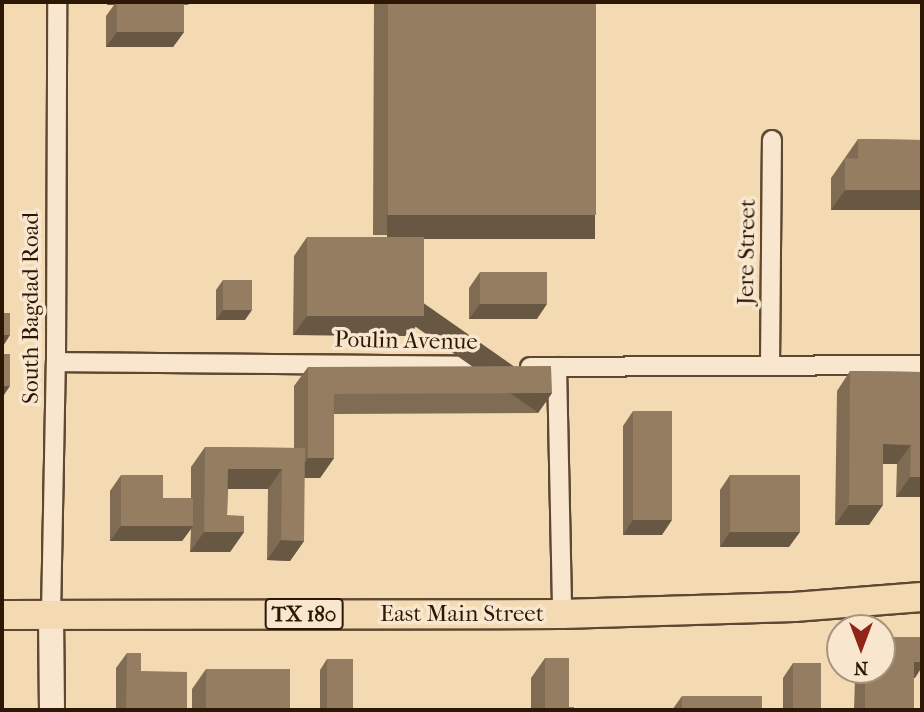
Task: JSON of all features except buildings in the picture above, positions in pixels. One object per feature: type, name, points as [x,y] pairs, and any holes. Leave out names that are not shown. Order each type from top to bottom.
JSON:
[{"type":"main road","name":"East Main Street","points":[[2,614],[562,614],[794,607],[922,597]]},
{"type":"street","name":"South Bagdad Road","points":[[51,615],[57,362],[57,2]]},
{"type":"street","name":"Jere Street","points":[[770,365],[772,140]]},
{"type":"street","name":"Poulin Avenue","points":[[57,362],[557,367],[922,365]]},
{"type":"street","points":[[557,367],[562,614]]},
{"type":"street","points":[[51,615],[52,710]]}]
